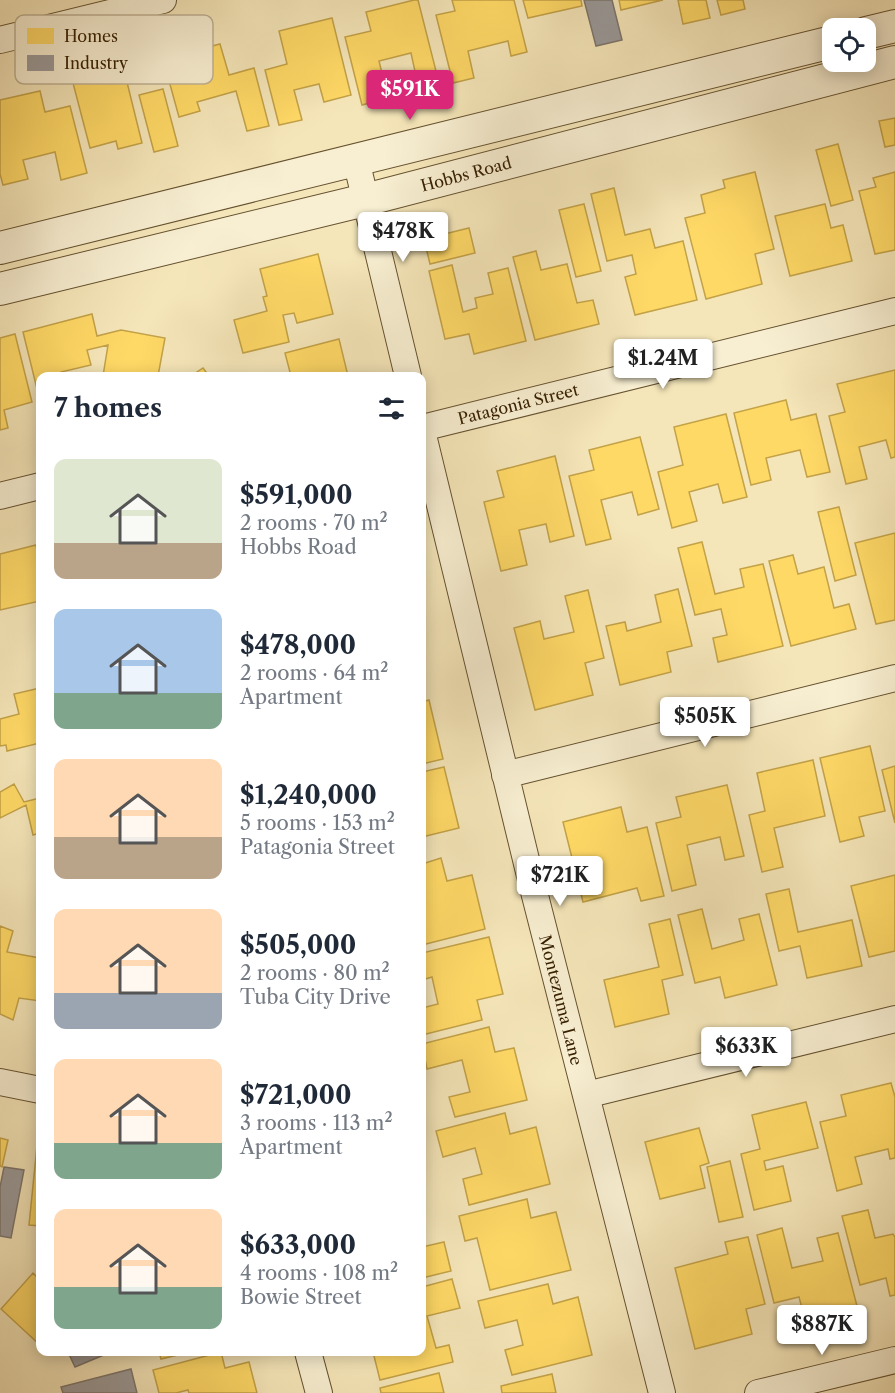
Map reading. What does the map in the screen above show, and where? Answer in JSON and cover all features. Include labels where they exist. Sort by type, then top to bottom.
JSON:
[{"type":"street","points":[[102,15],[163,0]]},
{"type":"street","points":[[876,31],[895,26]]},
{"type":"street","points":[[0,40],[15,36]]},
{"type":"street","points":[[0,249],[822,44]]},
{"type":"street","name":"Hobbs Road","points":[[0,289],[365,200],[895,62]]},
{"type":"street","points":[[356,160],[407,372]]},
{"type":"street","name":"Patagonia Street","points":[[426,428],[895,311]]},
{"type":"street","name":"Montezuma Lane","points":[[426,446],[505,775],[662,1393]]},
{"type":"street","points":[[0,496],[36,487]]},
{"type":"street","points":[[505,775],[895,678]]},
{"type":"street","points":[[586,1095],[895,1019]]},
{"type":"street","points":[[0,1082],[36,1089]]},
{"type":"street","points":[[309,1356],[319,1393]]},
{"type":"street","points":[[758,1393],[895,1360]]},
{"type":"building: Homes","points":[[418,0],[436,71],[416,76],[411,53],[379,61],[388,98],[362,105],[345,37],[371,31],[366,12]]},
{"type":"building: Homes","points":[[452,0],[514,0],[527,52],[511,56],[508,41],[468,51],[474,78],[453,83],[436,15],[455,11]]},
{"type":"building: Homes","points":[[523,0],[581,0],[582,6],[528,18]]},
{"type":"building: Homes","points":[[619,0],[663,0],[621,10]]},
{"type":"building: Homes","points":[[678,0],[706,0],[710,18],[683,24]]},
{"type":"building: Homes","points":[[717,0],[743,0],[745,9],[721,15]]},
{"type":"building: Homes","points":[[332,18],[351,95],[324,102],[319,84],[294,90],[302,120],[279,125],[265,70],[287,64],[279,31]]},
{"type":"building: Homes","points":[[220,44],[229,75],[254,68],[269,126],[247,131],[236,91],[197,102],[200,111],[179,117],[170,84],[213,84],[213,46]]},
{"type":"building: Homes","points":[[73,84],[127,84],[142,143],[118,149],[116,141],[90,148]]},
{"type":"building: Homes","points":[[163,89],[178,146],[154,152],[139,95]]},
{"type":"building: Homes","points":[[40,91],[45,112],[70,106],[87,173],[61,180],[55,152],[23,160],[28,179],[3,185],[0,174],[0,100]]},
{"type":"building: Homes","points":[[895,118],[895,145],[885,147],[879,121]]},
{"type":"building: Homes","points":[[838,144],[853,200],[831,206],[816,150]]},
{"type":"building: Homes","points":[[755,172],[774,249],[755,254],[762,284],[706,299],[685,218],[705,213],[701,195],[725,188],[723,180]]},
{"type":"building: Homes","points":[[895,172],[895,250],[875,254],[859,191],[876,187],[873,178]]},
{"type":"building: Homes","points":[[614,188],[625,235],[650,229],[655,248],[683,241],[697,300],[635,315],[625,277],[636,274],[632,255],[607,261],[591,194]]},
{"type":"building: Homes","points":[[584,204],[601,271],[576,277],[559,210]]},
{"type":"building: Homes","points":[[825,204],[831,228],[843,225],[852,261],[790,276],[775,216]]},
{"type":"building: Homes","points":[[469,228],[475,253],[430,264],[424,239]]},
{"type":"building: Homes","points":[[536,251],[541,270],[567,264],[577,303],[593,300],[599,324],[535,340],[513,257]]},
{"type":"building: Homes","points":[[318,254],[333,314],[297,323],[294,313],[283,315],[289,342],[243,353],[234,320],[267,311],[263,297],[267,296],[260,269]]},
{"type":"building: Homes","points":[[452,265],[463,312],[477,308],[475,298],[493,294],[488,273],[508,268],[526,341],[474,354],[469,334],[445,339],[429,271]]},
{"type":"building: Homes","points":[[92,314],[97,336],[121,330],[165,338],[159,372],[104,372],[108,345],[87,350],[91,365],[61,372],[36,372],[36,385],[23,332]]},
{"type":"building: Homes","points":[[15,334],[32,402],[4,410],[8,428],[0,430],[0,338]]},
{"type":"building: Homes","points":[[339,339],[347,372],[290,372],[285,353]]},
{"type":"building: Homes","points":[[895,370],[895,457],[891,458],[886,440],[859,447],[867,479],[846,484],[829,416],[845,412],[837,384]]},
{"type":"building: Homes","points":[[786,400],[791,420],[816,414],[830,472],[807,477],[800,450],[766,458],[771,480],[751,485],[734,413]]},
{"type":"building: Homes","points":[[726,414],[747,497],[723,503],[718,484],[689,492],[697,521],[672,528],[658,472],[683,465],[674,427]]},
{"type":"building: Homes","points":[[640,437],[659,509],[638,515],[632,492],[601,500],[611,539],[586,545],[569,476],[594,470],[589,450]]},
{"type":"building: Homes","points":[[555,456],[574,536],[550,542],[546,524],[519,530],[527,565],[501,571],[484,502],[504,497],[497,471]]},
{"type":"building: Homes","points":[[839,507],[856,575],[835,581],[818,512]]},
{"type":"building: Homes","points":[[895,533],[895,620],[876,624],[855,543]]},
{"type":"building: Homes","points":[[702,542],[715,594],[744,587],[740,569],[763,564],[783,646],[718,662],[713,638],[727,635],[721,609],[695,615],[678,548]]},
{"type":"building: Homes","points":[[36,545],[36,602],[0,610],[0,554]]},
{"type":"building: Homes","points":[[793,555],[798,574],[824,567],[834,608],[849,604],[856,629],[791,646],[769,561]]},
{"type":"building: Homes","points":[[678,589],[692,646],[667,652],[671,672],[620,685],[606,626],[625,622],[627,631],[661,622],[655,595]]},
{"type":"building: Homes","points":[[588,590],[604,658],[585,663],[593,695],[535,710],[514,628],[540,621],[544,639],[574,632],[565,596]]},
{"type":"building: Homes","points":[[36,689],[36,744],[7,751],[6,745],[0,746],[0,719],[19,714],[14,694]]},
{"type":"building: Homes","points":[[429,700],[443,759],[426,763],[426,701]]},
{"type":"building: Homes","points":[[870,746],[885,811],[859,817],[864,836],[840,842],[820,758]]},
{"type":"building: Homes","points":[[813,760],[825,816],[774,828],[783,867],[762,872],[749,815],[765,811],[757,773]]},
{"type":"building: Homes","points":[[895,766],[895,823],[882,770]]},
{"type":"building: Homes","points":[[444,767],[459,828],[426,836],[426,771]]},
{"type":"building: Homes","points":[[14,784],[24,802],[36,799],[36,834],[33,835],[26,805],[0,818],[0,792]]},
{"type":"building: Homes","points":[[727,785],[744,856],[725,860],[720,837],[687,845],[696,885],[672,891],[656,823],[681,817],[676,797]]},
{"type":"building: Homes","points":[[621,807],[627,832],[647,827],[664,896],[641,901],[637,888],[583,902],[563,822]]},
{"type":"building: Homes","points":[[441,858],[447,881],[472,875],[485,929],[426,944],[426,863]]},
{"type":"building: Homes","points":[[895,875],[895,951],[869,957],[851,886]]},
{"type":"building: Homes","points":[[789,889],[798,932],[852,920],[862,966],[807,978],[800,946],[779,951],[766,894]]},
{"type":"building: Homes","points":[[702,909],[712,949],[744,940],[739,919],[759,914],[777,985],[725,998],[720,977],[695,983],[678,915]]},
{"type":"building: Homes","points":[[670,919],[683,975],[662,980],[669,1014],[615,1027],[604,980],[659,967],[649,924]]},
{"type":"building: Homes","points":[[0,926],[13,931],[7,952],[36,957],[36,1000],[19,998],[13,1020],[0,1014]]},
{"type":"building: Homes","points":[[489,937],[503,994],[477,1000],[482,1020],[426,1034],[426,1007],[438,1004],[432,977],[426,979],[426,952]]},
{"type":"building: Homes","points":[[489,1027],[495,1052],[514,1048],[527,1100],[455,1117],[449,1097],[470,1092],[462,1060],[427,1069],[426,1043]]},
{"type":"building: Homes","points":[[891,1083],[895,1097],[895,1158],[890,1159],[888,1149],[855,1157],[862,1184],[837,1191],[820,1122],[846,1116],[841,1095]]},
{"type":"building: Homes","points":[[806,1102],[818,1148],[764,1161],[766,1170],[783,1166],[791,1201],[754,1210],[741,1154],[760,1149],[752,1115]]},
{"type":"building: Homes","points":[[505,1113],[510,1134],[536,1127],[550,1184],[469,1205],[463,1179],[482,1174],[475,1148],[443,1157],[436,1131]]},
{"type":"building: Homes","points":[[699,1128],[709,1163],[700,1166],[705,1188],[660,1199],[645,1142]]},
{"type":"building: Homes","points":[[0,1138],[8,1140],[2,1167],[0,1166]]},
{"type":"building: Homes","points":[[36,1156],[36,1226],[29,1225]]},
{"type":"building: Homes","points":[[730,1161],[743,1217],[719,1222],[707,1167]]},
{"type":"building: Homes","points":[[527,1199],[531,1218],[556,1212],[571,1270],[490,1290],[477,1238],[465,1241],[459,1216]]},
{"type":"building: Homes","points":[[868,1210],[875,1238],[893,1234],[895,1237],[895,1295],[890,1296],[886,1278],[860,1285],[842,1216]]},
{"type":"building: Homes","points":[[782,1228],[792,1268],[823,1261],[817,1238],[838,1233],[857,1306],[805,1319],[799,1297],[774,1303],[757,1235]]},
{"type":"building: Homes","points":[[748,1237],[765,1304],[746,1309],[752,1334],[695,1349],[675,1268],[728,1254],[725,1242]]},
{"type":"building: Homes","points":[[444,1242],[451,1271],[426,1277],[426,1246]]},
{"type":"building: Homes","points":[[33,1273],[36,1276],[36,1341],[1,1309]]},
{"type":"building: Homes","points":[[452,1279],[460,1308],[427,1316],[436,1348],[449,1345],[453,1362],[380,1380],[374,1356],[426,1356],[426,1286]]},
{"type":"building: Homes","points":[[548,1284],[553,1304],[578,1297],[592,1355],[512,1375],[505,1350],[523,1345],[517,1320],[485,1328],[478,1301]]},
{"type":"building: Homes","points":[[206,1356],[222,1356],[225,1368],[249,1362],[257,1393],[189,1393],[188,1390],[159,1393],[153,1370]]},
{"type":"building: Homes","points":[[439,1373],[444,1393],[381,1393],[380,1388]]},
{"type":"building: Homes","points":[[552,1374],[556,1393],[502,1393],[501,1386]]},
{"type":"building: Industry","points":[[584,0],[612,0],[622,40],[596,46]]},
{"type":"building: Industry","points":[[4,1167],[24,1170],[11,1238],[0,1236],[0,1187]]},
{"type":"building: Industry","points":[[70,1356],[101,1356],[75,1367]]},
{"type":"building: Industry","points":[[131,1369],[137,1393],[63,1393],[61,1387]]}]
